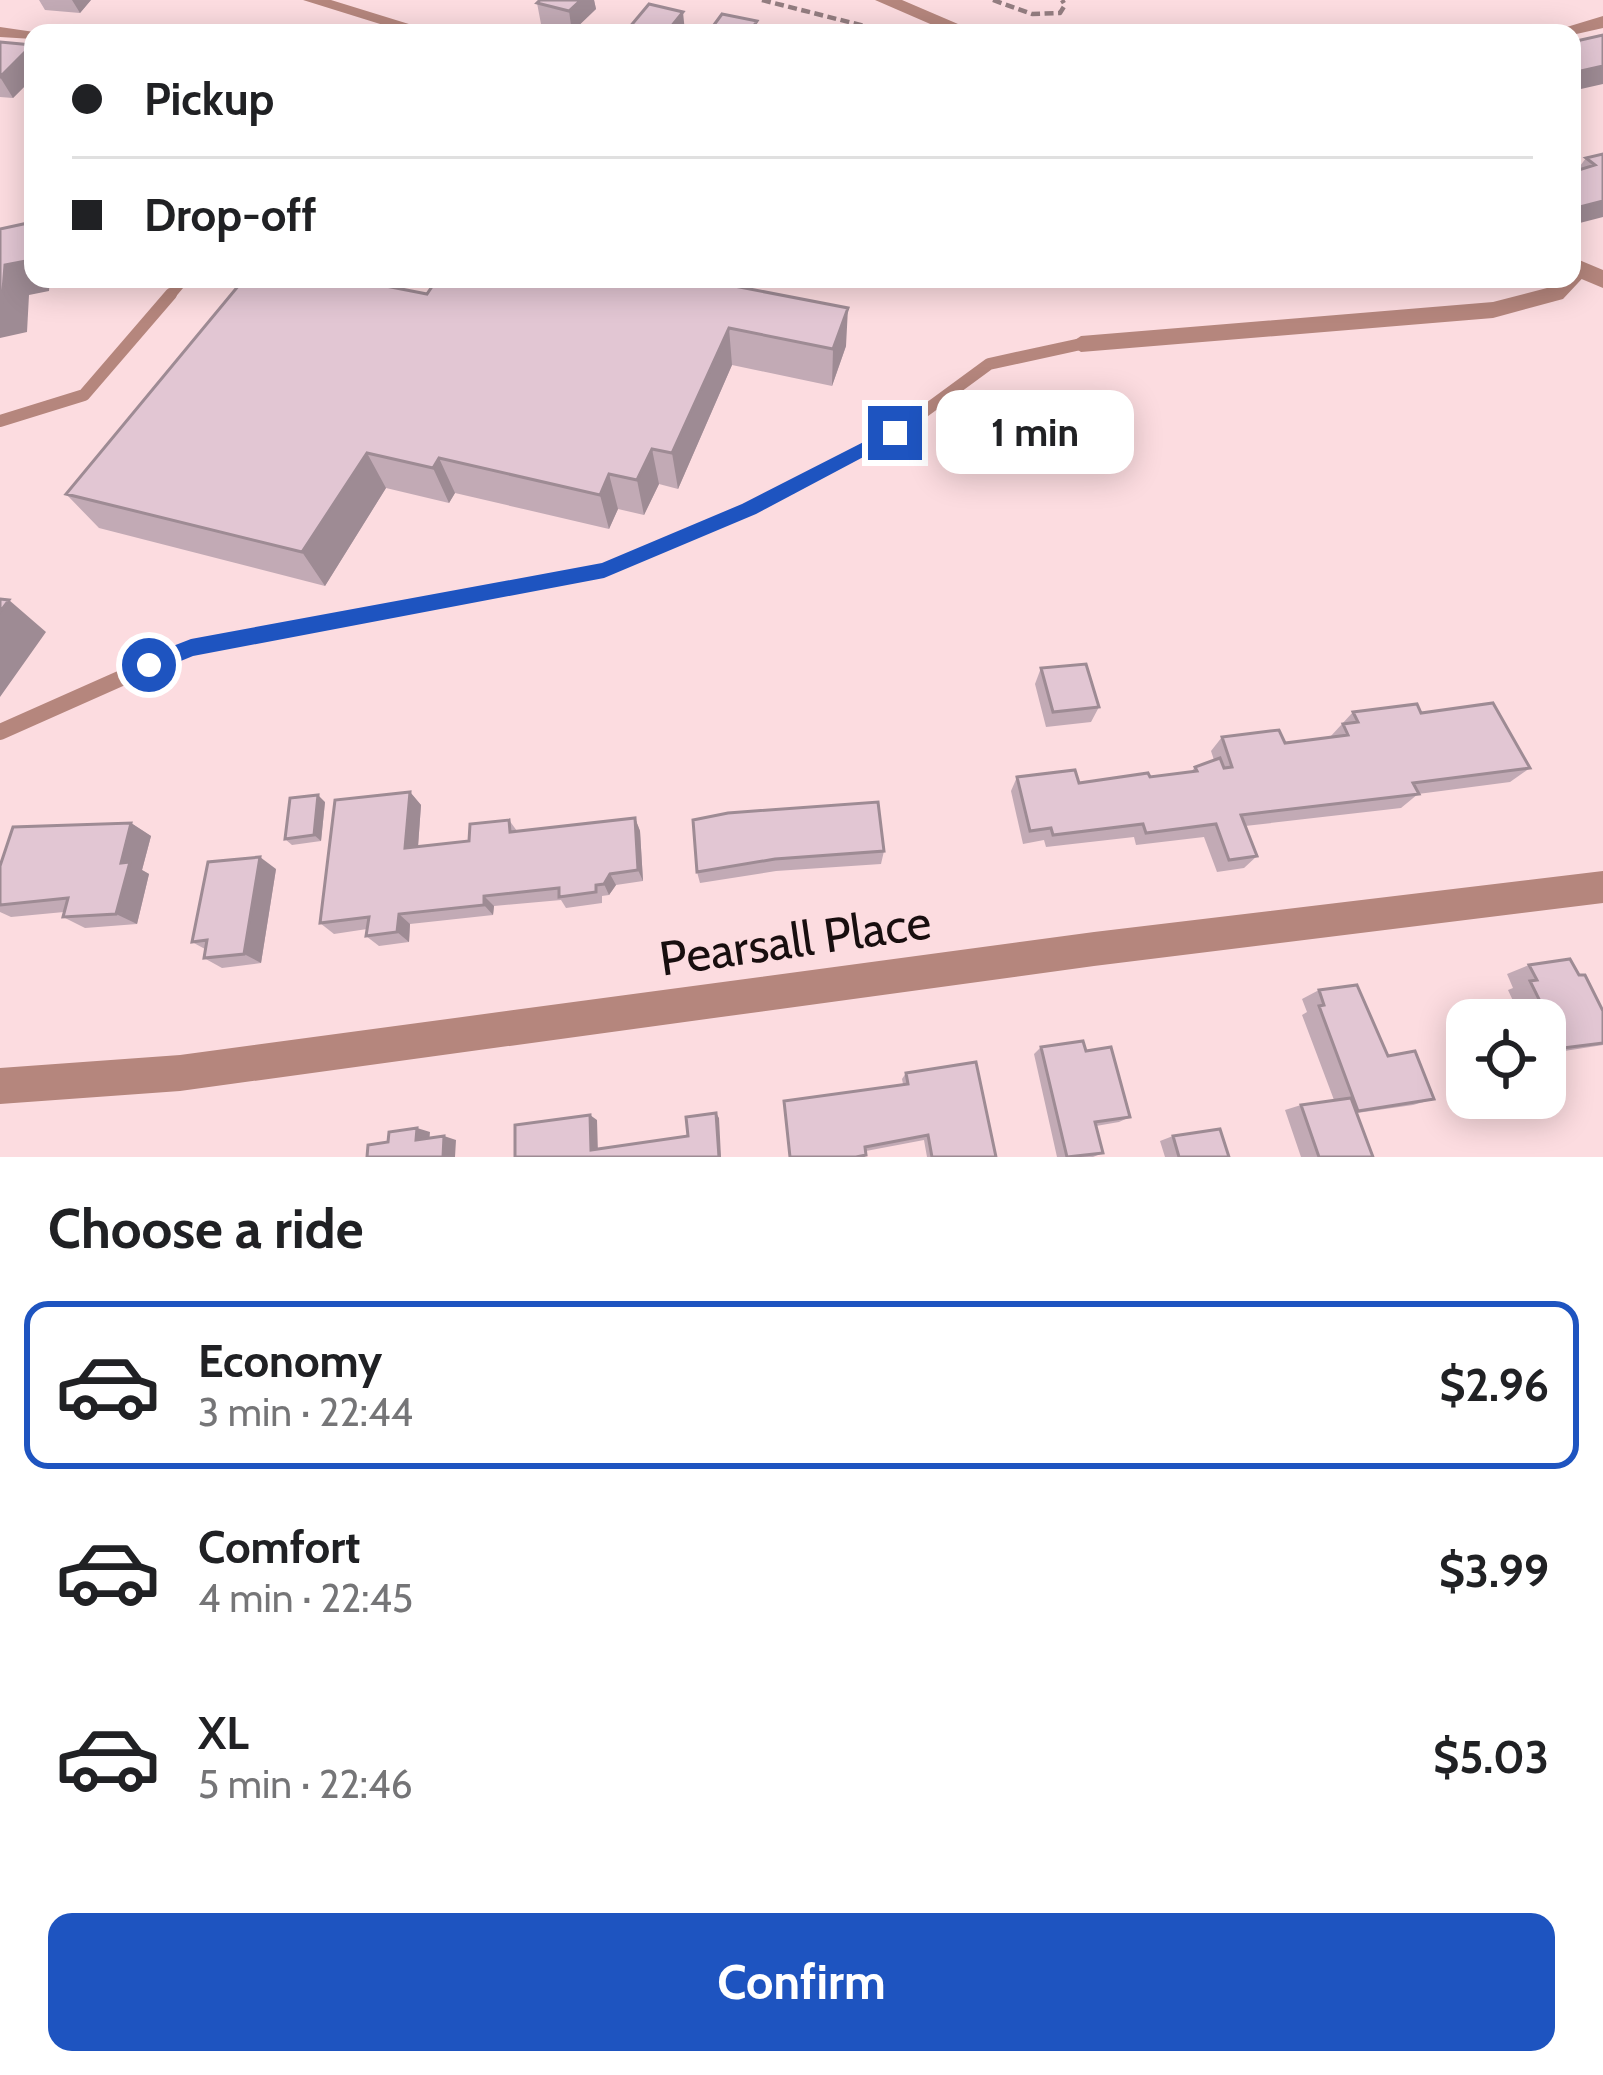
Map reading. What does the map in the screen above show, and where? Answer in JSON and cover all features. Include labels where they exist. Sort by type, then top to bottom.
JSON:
[{"type":"street","points":[[313,0],[397,24]]},
{"type":"street","points":[[885,0],[946,24]]},
{"type":"street","points":[[1081,344],[1493,310],[1556,295],[1564,288]]},
{"type":"street","name":"Pearsall Place","points":[[0,1086],[180,1073],[1047,955],[1603,886]]},
{"type":"lane","points":[[0,421],[84,395],[176,288]]},
{"type":"lane","points":[[0,732],[191,647],[604,570],[749,509],[895,433],[988,364],[1081,344]]},
{"type":"path","points":[[762,0],[857,24]]},
{"type":"path","points":[[994,0],[1044,16],[1060,13],[1065,5],[1062,0]]},
{"type":"building","points":[[581,0],[569,11],[537,3]]},
{"type":"building","points":[[649,4],[683,12],[673,24],[632,24]]},
{"type":"building","points":[[722,14],[757,21],[755,24],[715,24]]},
{"type":"building","points":[[1603,35],[1603,66],[1581,71],[1581,40]]},
{"type":"building","points":[[0,42],[24,44],[24,53],[0,77]]},
{"type":"building","points":[[1603,154],[1603,201],[1581,207],[1581,169],[1595,165],[1586,158]]},
{"type":"building","points":[[24,224],[24,261],[5,265],[2,303],[0,303],[0,229]]},
{"type":"building","points":[[237,288],[396,288],[427,294],[431,288],[745,288],[848,308],[833,349],[729,328],[672,453],[652,449],[637,480],[609,474],[600,495],[439,458],[433,468],[367,453],[302,552],[66,494]]},
{"type":"building","points":[[1086,664],[1099,707],[1053,712],[1041,668]]},
{"type":"building","points":[[1493,703],[1530,768],[1413,783],[1419,794],[1241,815],[1257,856],[1229,860],[1216,824],[1146,833],[1143,824],[1053,835],[1051,828],[1030,831],[1017,777],[1075,770],[1079,783],[1148,773],[1150,777],[1197,771],[1195,767],[1220,758],[1224,768],[1232,767],[1222,737],[1279,730],[1285,743],[1348,735],[1343,724],[1358,722],[1353,712],[1417,704],[1421,713]]},
{"type":"building","points":[[410,792],[405,848],[469,841],[470,824],[509,820],[510,832],[635,818],[638,870],[610,874],[604,884],[596,885],[596,892],[559,897],[559,888],[484,896],[484,905],[399,914],[397,932],[366,936],[369,917],[320,923],[335,800]]},
{"type":"building","points":[[318,795],[314,835],[285,839],[290,798]]},
{"type":"building","points":[[878,802],[884,851],[775,859],[697,872],[693,820]]},
{"type":"building","points":[[131,823],[121,863],[130,862],[116,914],[63,917],[68,898],[0,905],[0,866],[13,827]]},
{"type":"building","points":[[260,857],[244,954],[204,958],[207,940],[192,942],[208,862]]},
{"type":"building","points":[[1570,959],[1579,975],[1585,975],[1603,1011],[1603,1043],[1566,1048],[1566,999],[1539,999],[1529,965]]},
{"type":"building","points":[[1357,985],[1388,1056],[1415,1051],[1434,1099],[1358,1111],[1319,1006],[1324,1005],[1319,990]]},
{"type":"building","points":[[1083,1041],[1086,1051],[1111,1047],[1130,1117],[1095,1122],[1103,1153],[1067,1157],[1041,1047]]},
{"type":"building","points":[[976,1062],[996,1157],[932,1157],[928,1135],[865,1147],[866,1155],[856,1157],[790,1157],[784,1101],[908,1084],[906,1073]]},
{"type":"building","points":[[1351,1098],[1373,1157],[1319,1157],[1301,1105]]},
{"type":"building","points":[[716,1113],[719,1157],[515,1157],[515,1125],[590,1115],[591,1150],[688,1136],[686,1117]]},
{"type":"building","points":[[417,1128],[416,1140],[444,1136],[443,1157],[367,1157],[368,1145],[388,1142],[389,1132]]},
{"type":"building","points":[[1220,1129],[1229,1157],[1179,1157],[1173,1136]]},
{"type":"route","points":[[149,665],[191,647],[604,570],[749,509],[895,433]]}]
